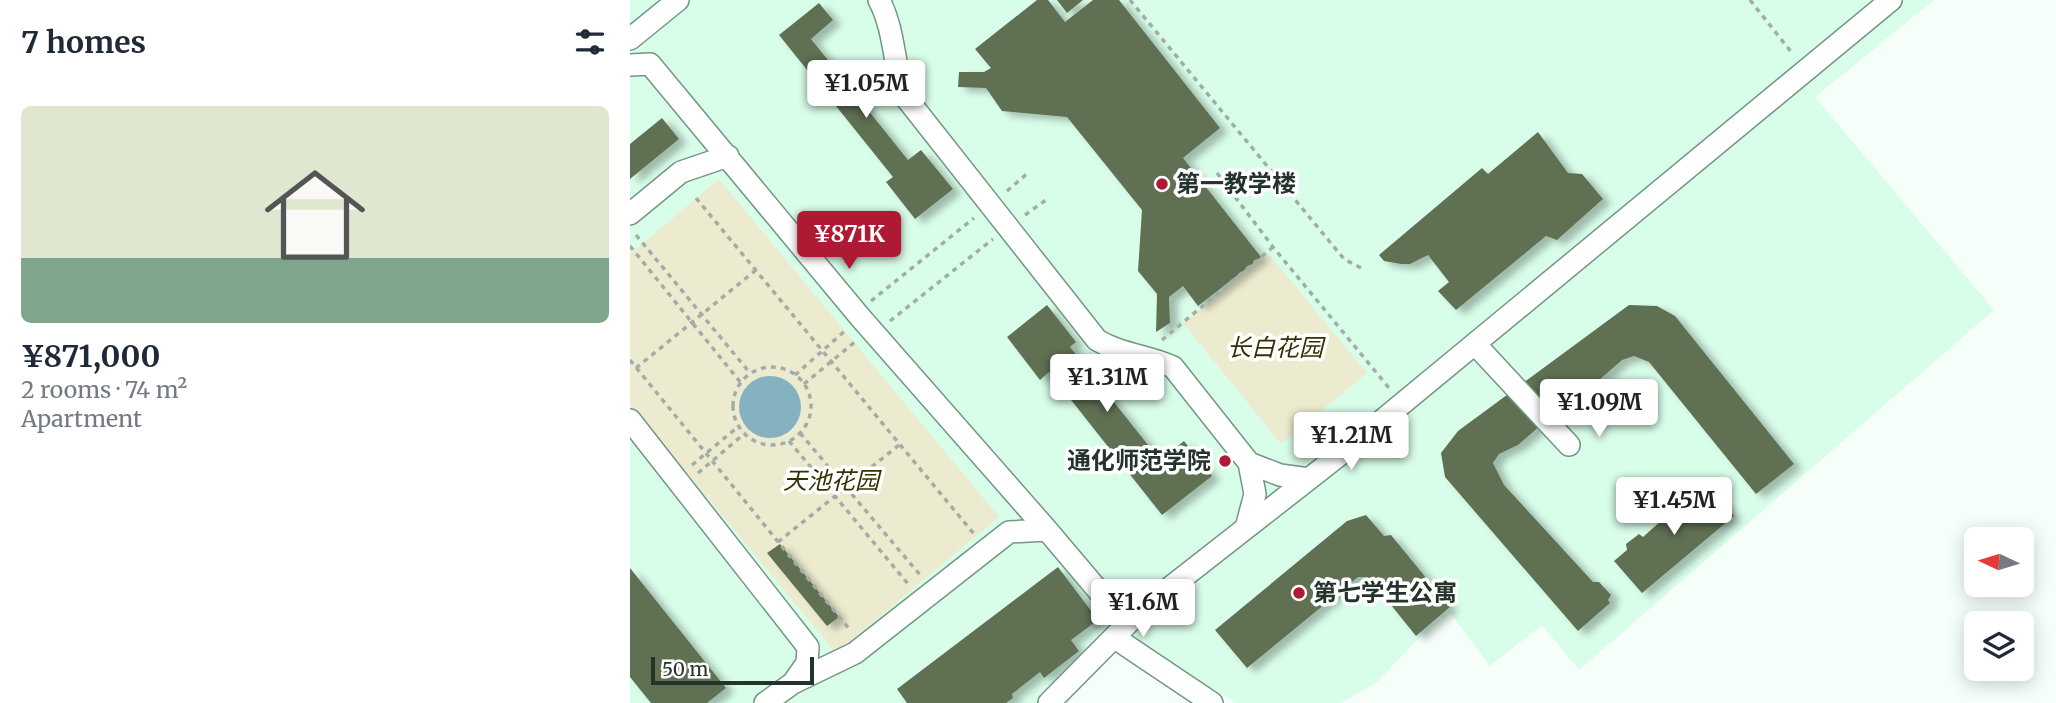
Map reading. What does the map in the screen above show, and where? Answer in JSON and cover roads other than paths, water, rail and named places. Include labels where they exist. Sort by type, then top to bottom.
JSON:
[{"type":"street","points":[[630,39],[678,0]]},
{"type":"street","points":[[879,0],[886,13],[904,94],[1097,340],[1113,349],[1155,359],[1173,367],[1250,463],[1280,475],[1309,479]]},
{"type":"street","points":[[1049,703],[1140,611],[1402,404],[1891,0]]},
{"type":"street","points":[[651,22],[642,47],[640,64],[727,156],[860,317],[1113,608],[1140,611]]},
{"type":"street","points":[[630,214],[681,172],[727,156]]},
{"type":"street","points":[[1475,344],[1569,445]]},
{"type":"street","points":[[630,420],[808,647],[823,657],[840,660]]},
{"type":"street","points":[[1246,528],[1255,494],[1250,463]]},
{"type":"street","points":[[1009,532],[1017,496]]},
{"type":"street","points":[[765,703],[793,683],[855,653],[1009,532],[1047,530]]},
{"type":"street","points":[[1115,638],[1212,703]]},
{"type":"street","points":[[793,683],[807,663],[808,647]]},
{"type":"water","points":[[770,376],[782,378],[792,385],[799,395],[799,419],[792,429],[782,436],[770,438],[758,436],[748,429],[741,419],[739,407],[741,395],[748,385],[758,378]]},
{"type":"place","name":"第一教学楼","points":[[1162,184]]},
{"type":"place","name":"通化师范学院","points":[[1225,461]]},
{"type":"place","name":"第七学生公寓","points":[[1299,593]]},
{"type":"park label","name":"长白花园","points":[[1275,348]]},
{"type":"park label","name":"天池花园","points":[[831,481]]}]
